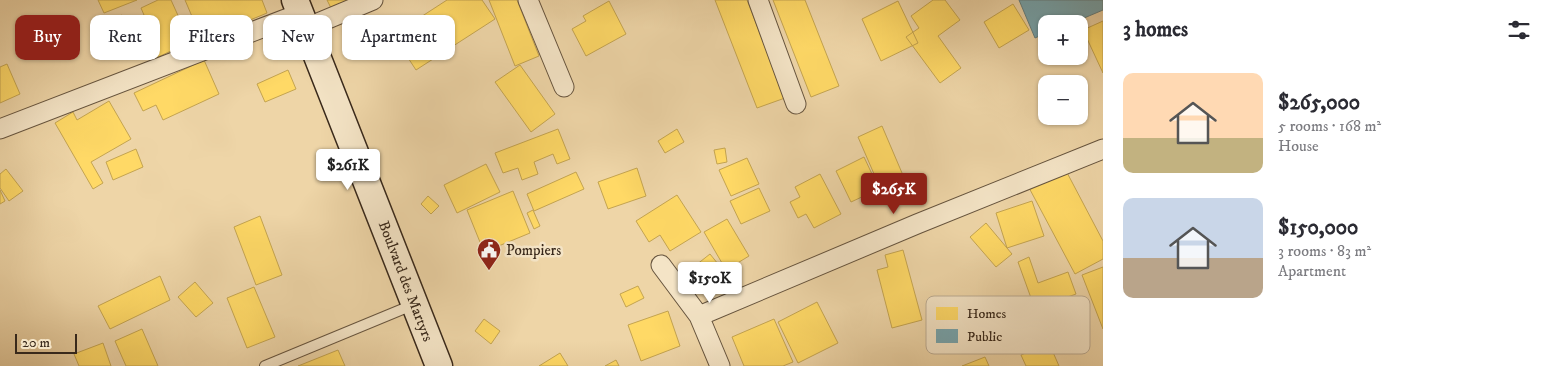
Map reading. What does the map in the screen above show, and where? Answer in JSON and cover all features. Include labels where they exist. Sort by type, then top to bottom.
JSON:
[{"type":"street","points":[[0,129],[301,14],[373,0]]},
{"type":"street","points":[[528,0],[564,88]]},
{"type":"street","points":[[758,0],[796,104]]},
{"type":"street","name":"Boulvard des Martyrs","points":[[301,14],[439,366]]},
{"type":"street","points":[[698,316],[917,224],[1103,149]]},
{"type":"street","points":[[661,265],[698,316],[720,366]]},
{"type":"lane","points":[[265,366],[415,304]]},
{"type":"building: Homes","points":[[98,0],[137,0],[104,13]]},
{"type":"building: Homes","points":[[158,0],[171,0],[178,15],[170,15],[170,51],[160,56],[160,15],[144,15],[141,8]]},
{"type":"building: Homes","points":[[185,0],[262,0],[267,13],[253,19],[253,15],[191,15]]},
{"type":"building: Homes","points":[[327,0],[350,0],[331,8]]},
{"type":"building: Homes","points":[[447,0],[482,0],[495,19],[455,45],[455,15],[424,15]]},
{"type":"building: Homes","points":[[489,0],[517,0],[539,56],[515,66]]},
{"type":"building: Homes","points":[[715,0],[747,0],[785,98],[757,108]]},
{"type":"building: Homes","points":[[773,0],[805,0],[839,86],[811,97]]},
{"type":"building: Homes","points":[[933,0],[945,0],[960,20],[938,36],[961,68],[940,83],[906,37],[919,28],[911,16]]},
{"type":"building: Homes","points":[[609,1],[626,34],[586,56],[572,29],[586,21],[583,16]]},
{"type":"building: Homes","points":[[898,1],[918,43],[881,61],[862,19]]},
{"type":"building: Homes","points":[[1013,4],[1029,30],[999,48],[984,22]]},
{"type":"building: Homes","points":[[1103,21],[1103,73],[1088,41],[1088,28]]},
{"type":"building: Homes","points":[[204,60],[219,94],[163,120],[156,105],[143,111],[134,93]]},
{"type":"building: Homes","points":[[409,60],[431,60],[416,70]]},
{"type":"building: Homes","points":[[7,64],[20,94],[0,103],[0,67]]},
{"type":"building: Homes","points":[[520,65],[555,114],[531,132],[495,82]]},
{"type":"building: Homes","points":[[288,70],[296,89],[265,102],[257,84]]},
{"type":"building: Homes","points":[[109,101],[131,139],[91,162],[103,183],[93,189],[55,123],[73,112],[77,120]]},
{"type":"building: Homes","points":[[882,126],[905,180],[881,190],[858,137]]},
{"type":"building: Homes","points":[[558,129],[570,159],[557,164],[553,154],[534,162],[538,174],[522,180],[518,168],[503,173],[495,153]]},
{"type":"building: Homes","points":[[677,129],[684,142],[665,153],[658,141]]},
{"type":"building: Homes","points":[[725,148],[727,162],[717,164],[714,150]]},
{"type":"building: Homes","points":[[136,149],[143,167],[113,180],[106,162]]},
{"type":"building: Homes","points":[[864,157],[879,189],[851,202],[836,171]]},
{"type":"building: Homes","points":[[747,158],[759,184],[731,196],[719,170]]},
{"type":"building: Homes","points":[[486,164],[500,192],[457,213],[444,185]]},
{"type":"building: Homes","points":[[1063,165],[1103,241],[1103,259],[1075,274],[1027,184]]},
{"type":"building: Homes","points":[[637,168],[646,196],[608,209],[598,182]]},
{"type":"building: Homes","points":[[6,169],[23,191],[9,201],[0,188],[0,174]]},
{"type":"building: Homes","points":[[576,172],[584,189],[534,211],[527,194]]},
{"type":"building: Homes","points":[[820,174],[841,214],[814,228],[806,214],[798,218],[790,202],[800,197],[795,187]]},
{"type":"building: Homes","points":[[759,188],[770,211],[741,224],[730,201]]},
{"type":"building: Homes","points":[[0,190],[5,201],[0,204]]},
{"type":"building: Homes","points":[[513,191],[530,233],[484,252],[467,210]]},
{"type":"building: Homes","points":[[677,195],[701,232],[670,251],[660,235],[649,242],[636,221]]},
{"type":"building: Homes","points":[[428,196],[439,206],[431,214],[421,204]]},
{"type":"building: Homes","points":[[1032,201],[1044,236],[1007,248],[996,213]]},
{"type":"building: Homes","points":[[533,210],[540,226],[534,229],[527,213]]},
{"type":"building: Homes","points":[[260,216],[282,275],[256,285],[234,227]]},
{"type":"building: Homes","points":[[727,219],[749,256],[726,270],[704,232]]},
{"type":"building: Homes","points":[[986,223],[1012,254],[996,267],[970,237]]},
{"type":"building: Homes","points":[[903,250],[922,320],[892,328],[877,270],[888,267],[885,255]]},
{"type":"building: Homes","points":[[710,254],[722,269],[702,284],[691,269]]},
{"type":"building: Homes","points":[[1029,257],[1038,283],[1068,272],[1076,294],[1071,296],[1030,296],[1018,262]]},
{"type":"building: Homes","points":[[1103,267],[1103,329],[1082,275]]},
{"type":"building: Homes","points":[[160,276],[170,300],[110,329],[98,306]]},
{"type":"building: Homes","points":[[195,282],[213,303],[196,317],[178,297]]},
{"type":"building: Homes","points":[[638,286],[644,298],[626,307],[620,294]]},
{"type":"building: Homes","points":[[254,287],[275,337],[247,348],[227,298]]},
{"type":"building: Homes","points":[[817,302],[838,343],[798,363],[778,322]]},
{"type":"building: Homes","points":[[668,311],[680,346],[641,361],[628,325]]},
{"type":"building: Homes","points":[[484,319],[500,331],[491,344],[475,331]]},
{"type":"building: Homes","points":[[774,319],[793,362],[783,366],[744,366],[732,337]]},
{"type":"building: Homes","points":[[142,329],[158,366],[126,366],[115,341]]},
{"type":"building: Homes","points":[[103,343],[111,366],[79,366],[74,354]]},
{"type":"building: Homes","points":[[338,350],[345,366],[298,366]]},
{"type":"building: Homes","points":[[560,353],[568,366],[539,366]]},
{"type":"building: Homes","points":[[1054,354],[1059,366],[1026,366],[1021,355]]},
{"type":"building: Homes","points":[[985,357],[989,366],[962,366]]},
{"type":"building: Homes","points":[[616,360],[619,366],[605,366]]},
{"type":"building: Public","points":[[1019,0],[1103,0],[1103,10],[1088,16],[1038,15],[1038,37],[1035,38]]},
{"type":"place","name":"Pompiers","points":[[489,271]]}]
